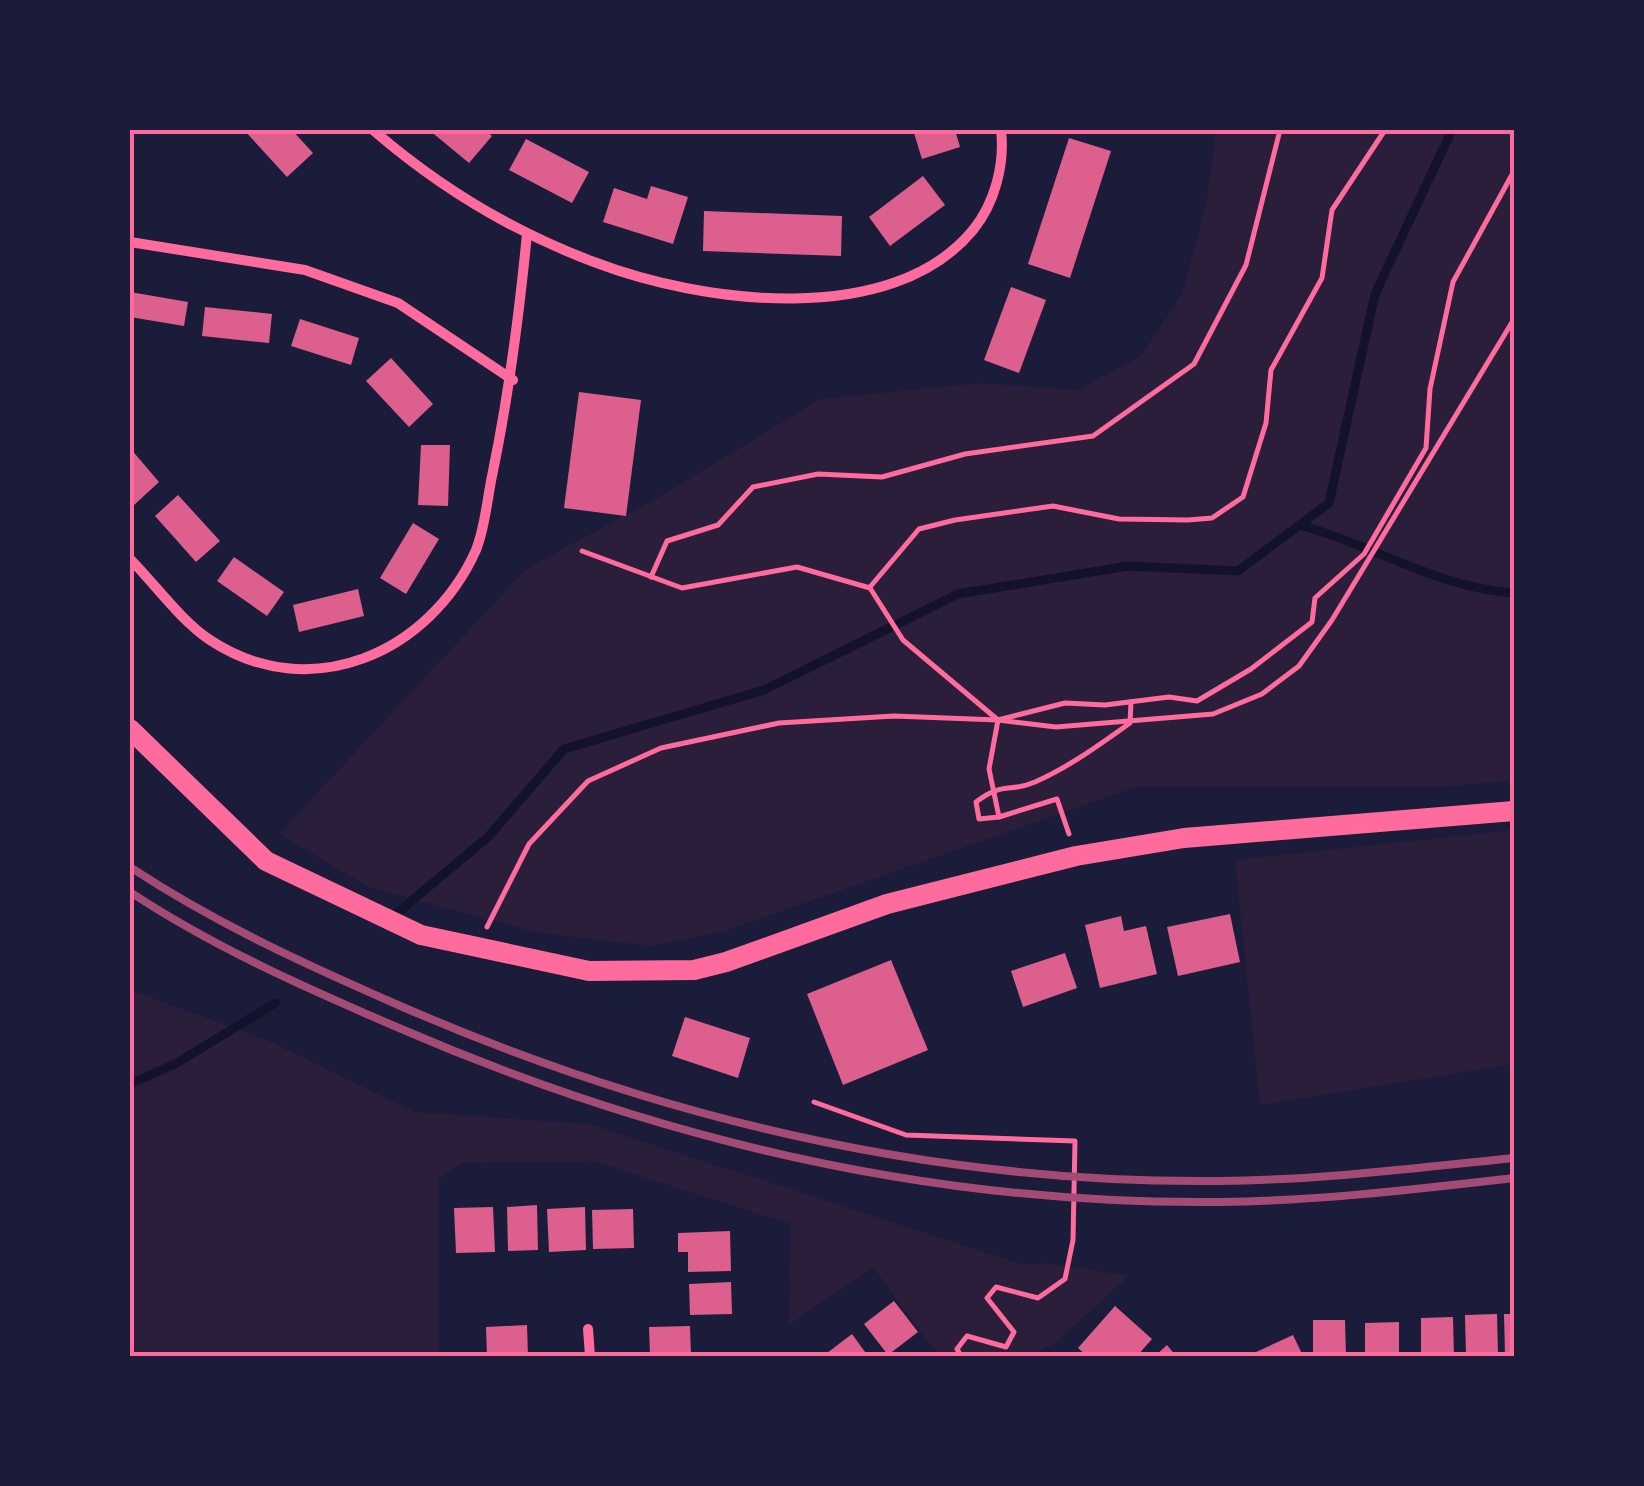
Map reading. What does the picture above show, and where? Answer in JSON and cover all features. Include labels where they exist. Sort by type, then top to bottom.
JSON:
[{"type":"main road","points":[[130,730],[266,860],[421,936],[589,971],[694,970],[886,904],[1076,856],[1184,838],[1514,811]]},
{"type":"street","points":[[373,130],[466,203],[596,264],[714,291],[769,298],[880,289],[920,275],[959,247],[984,216],[998,180],[1002,130]]},
{"type":"street","points":[[130,559],[208,639],[243,657],[316,668],[359,662],[405,640],[436,613],[478,547],[513,380],[527,234]]},
{"type":"street","points":[[130,242],[305,270],[398,303],[513,380]]},
{"type":"street","points":[[588,1328],[590,1356]]},
{"type":"path","points":[[650,577],[667,541],[718,525],[754,487],[818,474],[882,477],[966,454],[1093,436],[1108,426],[1194,364],[1246,265],[1280,130]]},
{"type":"path","points":[[870,588],[920,529],[954,520],[1053,506],[1120,519],[1188,520],[1212,518],[1244,498],[1266,423],[1271,370],[1322,278],[1332,210],[1386,130]]},
{"type":"path","points":[[998,720],[1066,702],[1131,702],[1169,697],[1197,701],[1251,669],[1312,622],[1315,598],[1364,554],[1426,448],[1430,388],[1454,282],[1514,171]]},
{"type":"path","points":[[477,948],[528,844],[588,781],[661,748],[778,723],[894,716],[998,720],[1056,727],[1130,724],[1214,714],[1262,694],[1299,666],[1354,584],[1514,319]]},
{"type":"path","points":[[582,551],[682,588],[797,567],[870,588],[904,640],[998,720]]},
{"type":"path","points":[[1130,724],[1131,702]]},
{"type":"path","points":[[998,720],[989,769],[999,817]]},
{"type":"path","points":[[1076,856],[1057,800],[978,819],[976,802],[995,787],[1030,784],[1086,755],[1130,724]]},
{"type":"path","points":[[814,1102],[906,1135],[1075,1141],[1073,1240],[1065,1279],[1038,1298],[996,1288],[987,1298],[1014,1332],[1006,1347],[967,1336],[958,1348],[961,1356]]},
{"type":"shaded area","points":[[1216,130],[1514,130],[1514,780],[1444,787],[1136,787],[725,931],[651,946],[535,932],[369,887],[279,834],[526,569],[668,492],[820,399],[981,383],[1078,390],[1141,356],[1182,294],[1206,206]]},
{"type":"shaded area","points":[[1514,830],[1514,1064],[1260,1105],[1235,860]]},
{"type":"shaded area","points":[[130,990],[267,1040],[415,1112],[589,1124],[1021,1264],[1047,1263],[1129,1276],[1054,1344],[1028,1356],[939,1356],[873,1267],[789,1325],[790,1224],[594,1161],[463,1163],[438,1179],[438,1356],[130,1356]]},
{"type":"building","points":[[244,130],[292,130],[313,153],[287,177]]},
{"type":"building","points":[[429,130],[485,130],[492,136],[469,163]]},
{"type":"building","points":[[913,130],[955,130],[960,147],[922,159]]},
{"type":"building","points":[[1069,138],[1111,151],[1070,278],[1028,264]]},
{"type":"building","points":[[526,139],[589,172],[572,203],[509,170]]},
{"type":"building","points":[[923,176],[945,205],[890,246],[869,217]]},
{"type":"building","points":[[651,186],[688,197],[673,244],[603,222],[614,188],[647,199]]},
{"type":"building","points":[[704,211],[842,216],[841,256],[703,251]]},
{"type":"building","points":[[1011,287],[1046,300],[1019,373],[984,360]]},
{"type":"building","points":[[130,292],[188,302],[184,326],[130,317]]},
{"type":"building","points":[[205,307],[272,314],[269,343],[202,336]]},
{"type":"building","points":[[300,319],[359,338],[351,365],[291,346]]},
{"type":"building","points":[[391,358],[433,404],[409,427],[366,381]]},
{"type":"building","points":[[579,392],[641,400],[626,516],[564,508]]},
{"type":"building","points":[[421,445],[450,445],[448,506],[418,505]]},
{"type":"building","points":[[130,448],[159,482],[133,506],[130,503]]},
{"type":"building","points":[[178,495],[220,541],[196,562],[155,516]]},
{"type":"building","points":[[413,523],[439,539],[406,594],[380,578]]},
{"type":"building","points":[[234,557],[284,592],[267,616],[217,581]]},
{"type":"building","points":[[358,589],[364,616],[299,632],[293,605]]},
{"type":"building","points":[[1230,914],[1240,962],[1178,976],[1167,927]]},
{"type":"building","points":[[1121,916],[1124,931],[1146,926],[1157,974],[1100,988],[1085,925]]},
{"type":"building","points":[[1065,953],[1077,988],[1023,1007],[1011,971]]},
{"type":"building","points":[[891,960],[928,1050],[843,1085],[807,994]]},
{"type":"building","points":[[685,1017],[750,1038],[738,1078],[672,1056]]},
{"type":"building","points":[[537,1205],[538,1250],[508,1251],[507,1207]]},
{"type":"building","points":[[493,1207],[495,1252],[456,1253],[454,1208]]},
{"type":"building","points":[[585,1207],[586,1250],[549,1252],[547,1209]]},
{"type":"building","points":[[633,1209],[634,1248],[593,1249],[592,1210]]},
{"type":"building","points":[[730,1231],[731,1271],[688,1272],[688,1252],[678,1252],[678,1233]]},
{"type":"building","points":[[731,1282],[732,1314],[690,1315],[689,1284]]},
{"type":"building","points":[[894,1301],[918,1332],[888,1355],[864,1324]]},
{"type":"building","points":[[1115,1306],[1152,1339],[1137,1356],[1087,1356],[1078,1348]]},
{"type":"building","points":[[1497,1314],[1498,1355],[1466,1356],[1465,1315]]},
{"type":"building","points":[[1504,1314],[1514,1314],[1514,1356],[1505,1356]]},
{"type":"building","points":[[1453,1317],[1454,1356],[1421,1356],[1421,1318]]},
{"type":"building","points":[[1313,1320],[1345,1320],[1346,1356],[1313,1356]]},
{"type":"building","points":[[1399,1322],[1399,1356],[1365,1356],[1365,1323]]},
{"type":"building","points":[[527,1325],[528,1356],[487,1356],[486,1327]]},
{"type":"building","points":[[690,1326],[691,1356],[650,1356],[649,1327]]},
{"type":"building","points":[[852,1334],[868,1356],[823,1356]]},
{"type":"building","points":[[1293,1335],[1303,1356],[1257,1356],[1256,1352]]},
{"type":"building","points":[[1167,1345],[1176,1356],[1155,1356]]},
{"type":"waterway","points":[[397,913],[488,837],[564,749],[764,690],[958,594],[1128,566],[1238,571],[1329,503],[1375,294],[1452,130]]},
{"type":"waterway","points":[[1300,525],[1432,575],[1514,593]]},
{"type":"waterway","points":[[130,1084],[177,1063],[275,1003]]},
{"type":"railway","points":[[130,867],[264,944],[503,1048],[702,1113],[804,1138],[1010,1171],[1114,1179],[1294,1178],[1514,1158]]},
{"type":"railway","points":[[130,892],[262,966],[498,1068],[698,1134],[800,1158],[1008,1192],[1114,1200],[1294,1199],[1514,1178]]}]
